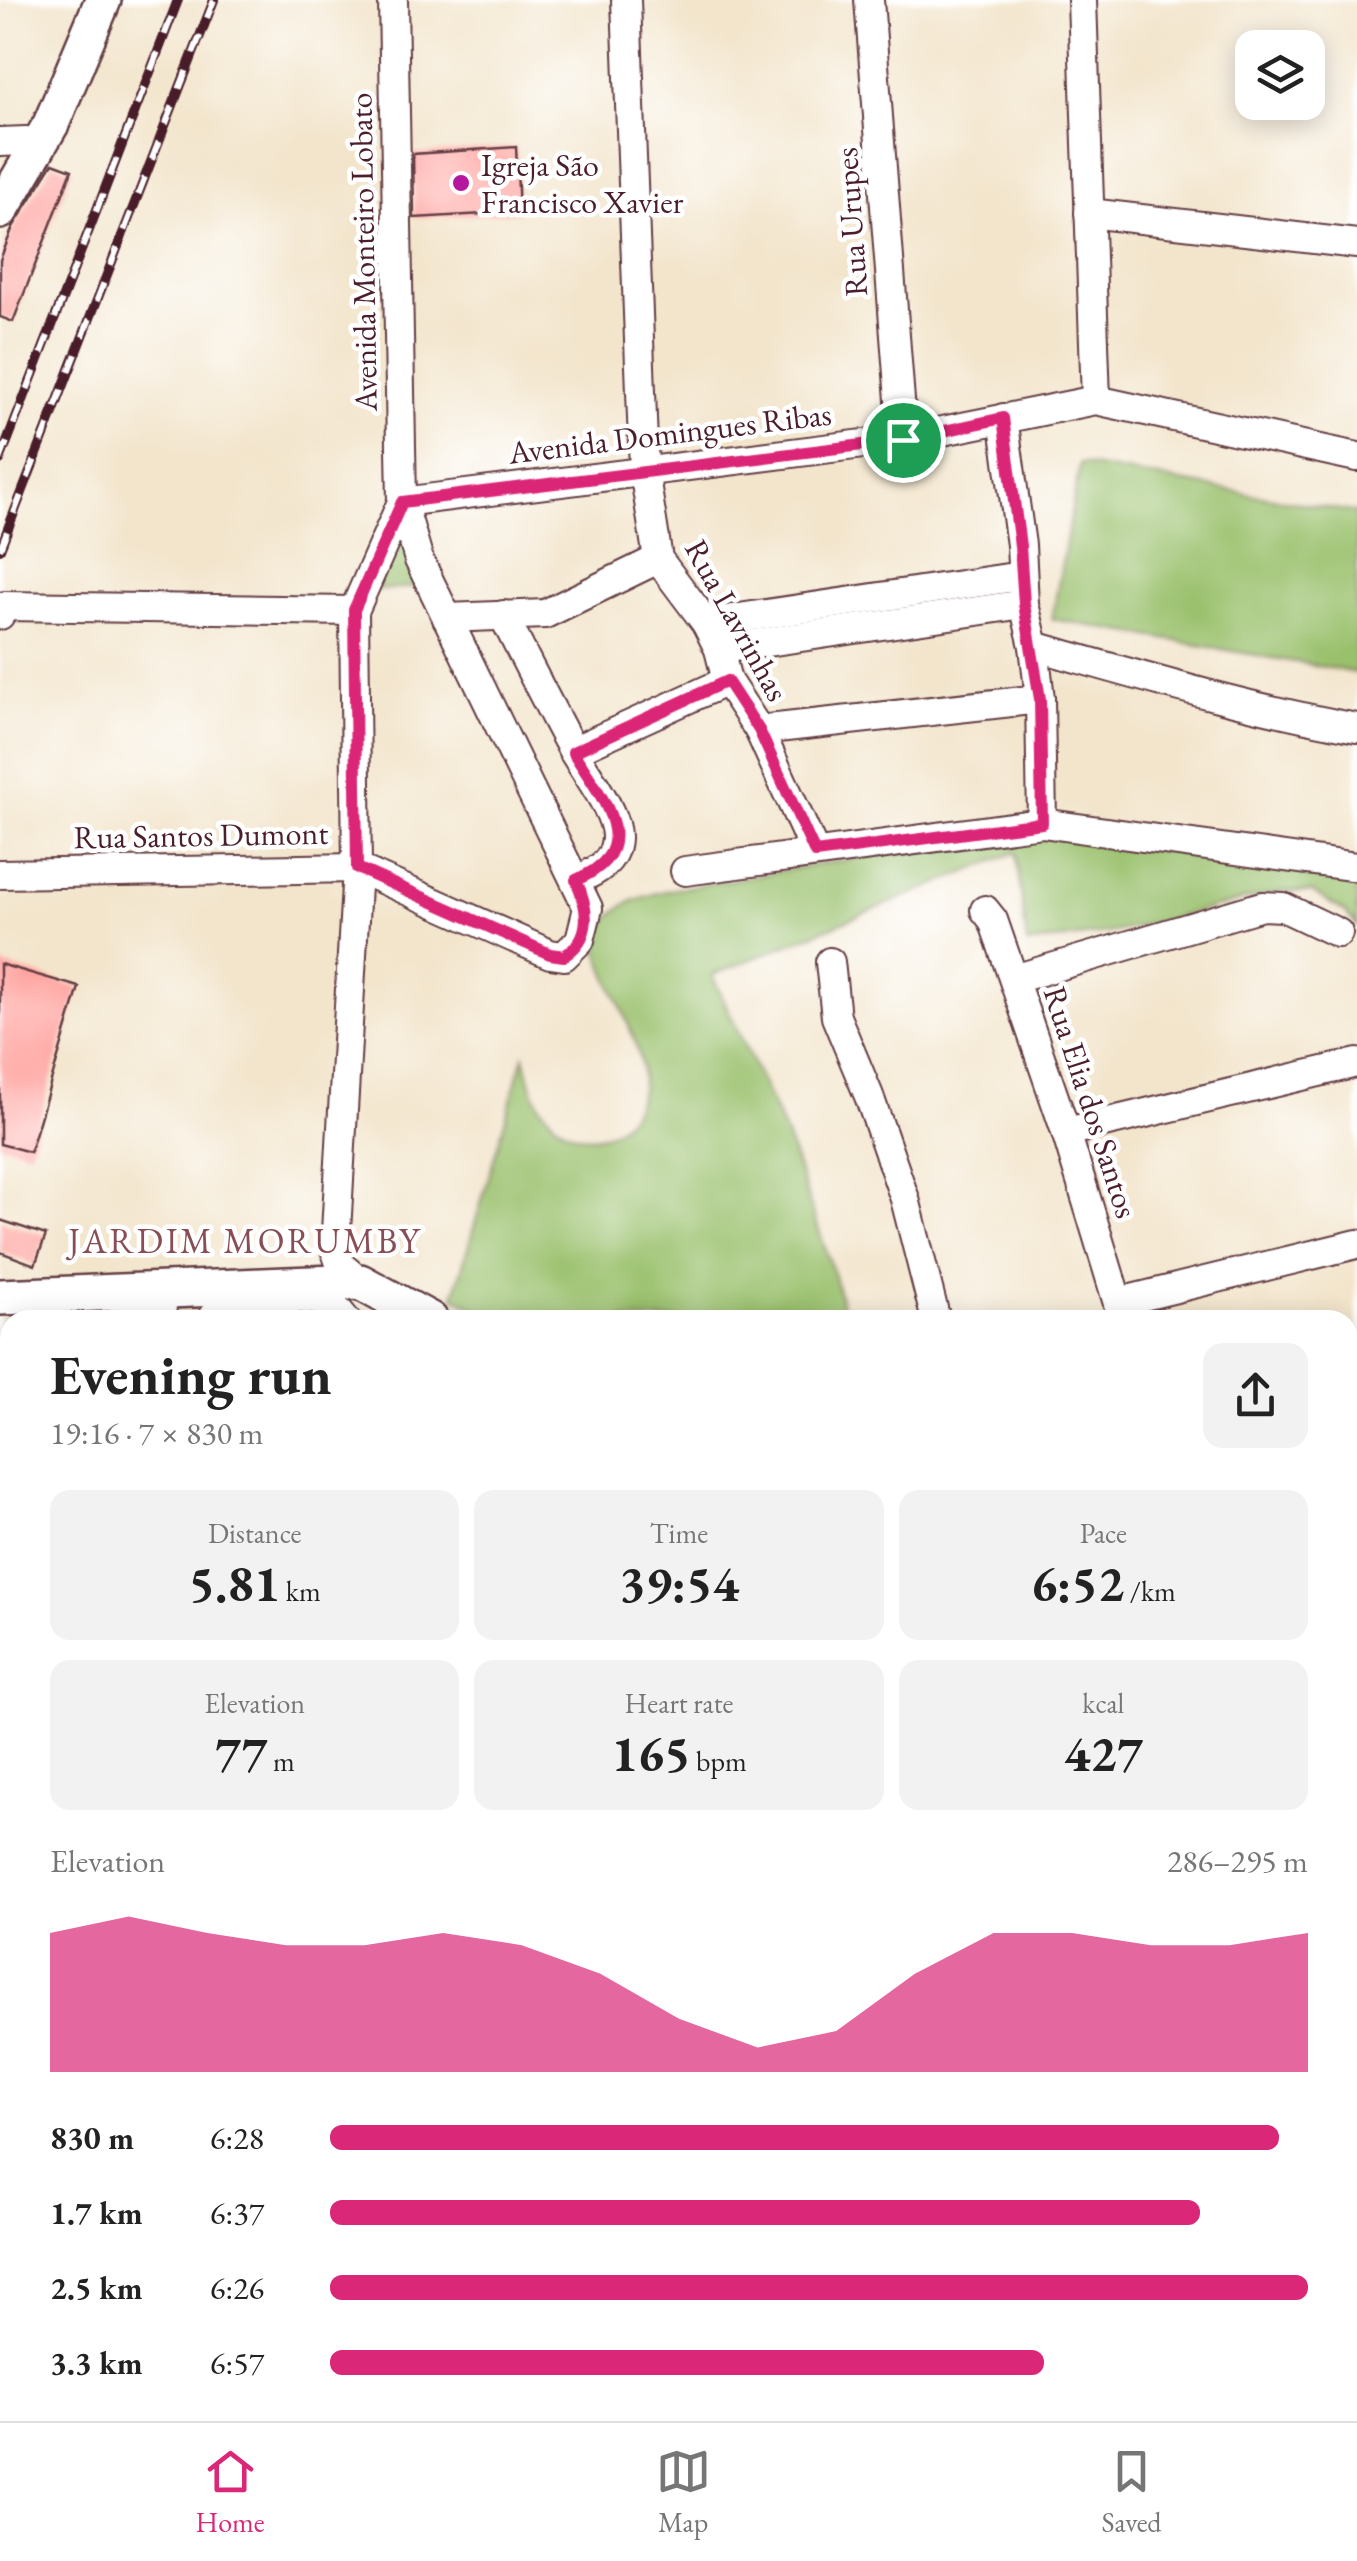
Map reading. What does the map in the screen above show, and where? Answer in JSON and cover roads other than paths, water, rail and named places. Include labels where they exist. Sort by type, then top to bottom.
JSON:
[{"type":"main road","points":[[0,211],[22,142],[51,124],[104,0]]},
{"type":"main road","points":[[0,1297],[162,1305],[360,1282],[411,1310]]},
{"type":"street","name":"Avenida Monteiro Lobato","points":[[393,0],[402,502]]},
{"type":"street","name":"Rua Lavrinhas","points":[[626,0],[644,470],[658,559],[706,623],[719,650],[727,681],[759,730],[815,853]]},
{"type":"street","name":"Rua Urupes","points":[[870,0],[903,440]]},
{"type":"street","points":[[1082,0],[1096,400]]},
{"type":"street","points":[[1089,213],[1357,244]]},
{"type":"street","name":"Avenida Domingues Ribas","points":[[402,502],[903,440],[1096,400],[1357,458]]},
{"type":"street","points":[[1003,418],[1040,699],[1042,823]]},
{"type":"street","points":[[360,1282],[341,1266],[335,1248],[357,868],[354,610],[402,502]]},
{"type":"street","points":[[402,502],[419,560],[576,880],[597,871],[614,851],[613,819],[573,752],[503,615]]},
{"type":"street","points":[[448,618],[545,614],[658,559]]},
{"type":"street","points":[[706,623],[1023,590]]},
{"type":"street","points":[[719,650],[1023,590]]},
{"type":"street","points":[[2,610],[354,610]]},
{"type":"street","points":[[1034,646],[1216,699],[1357,728]]},
{"type":"street","points":[[573,752],[727,681]]},
{"type":"street","points":[[759,730],[1040,699]]},
{"type":"street","points":[[686,871],[1042,823],[1357,867]]},
{"type":"street","name":"Rua Santos Dumont","points":[[0,874],[357,868],[550,954],[564,956],[580,940],[586,923],[588,908],[576,880]]},
{"type":"street","points":[[1014,979],[1262,906],[1283,908],[1338,933]]},
{"type":"street","name":"Rua Elia dos Santos","points":[[986,910],[993,920],[1066,1132],[1122,1310]]},
{"type":"street","points":[[830,962],[836,1017],[905,1199],[933,1310]]},
{"type":"street","points":[[1066,1132],[1357,1063]]},
{"type":"street","points":[[1126,1310],[1357,1244]]},
{"type":"street","points":[[305,1287],[335,1248]]},
{"type":"street","points":[[219,1310],[234,1300],[322,1302],[338,1310]]},
{"type":"railway","points":[[0,460],[178,0]]},
{"type":"railway","points":[[0,549],[214,0]]},
{"type":"place","name":"Igreja São Francisco Xavier","points":[[461,183]]},
{"type":"district","name":"JARDIM MORUMBY","points":[[245,1240]]}]
